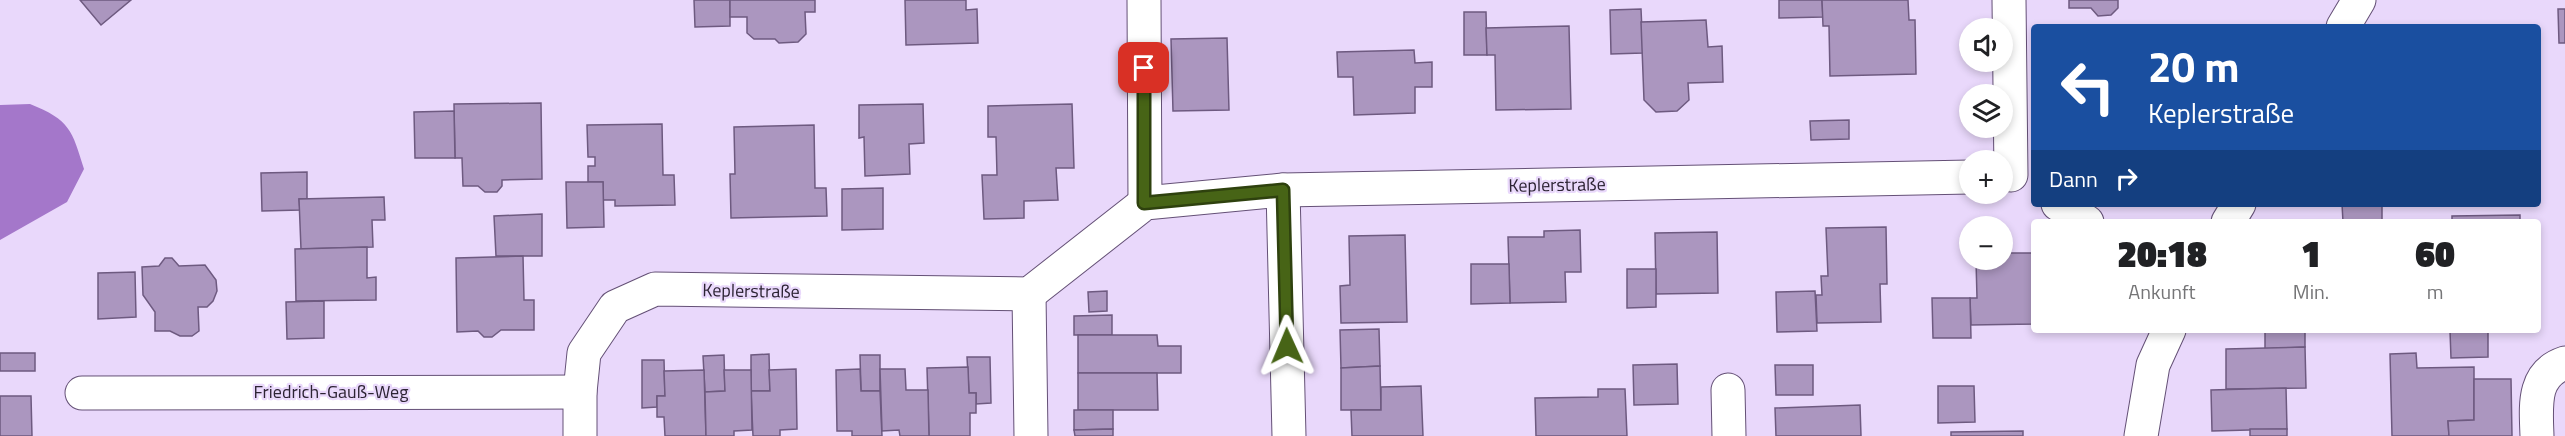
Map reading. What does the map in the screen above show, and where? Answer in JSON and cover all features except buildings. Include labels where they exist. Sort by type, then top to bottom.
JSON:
[{"type":"street","points":[[1031,436],[1029,294],[1144,203],[1144,0]]},
{"type":"street","points":[[2009,0],[2016,180]]},
{"type":"street","points":[[2345,24],[2359,0]]},
{"type":"street","name":"Keplerstraße","points":[[1144,203],[1283,190],[1959,177]]},
{"type":"street","points":[[1283,190],[1289,436]]},
{"type":"street","points":[[2063,207],[2082,219]]},
{"type":"street","name":"Keplerstraße","points":[[580,436],[580,392],[584,353],[615,307],[655,289],[1029,294]]},
{"type":"street","points":[[2141,436],[2153,365],[2168,333]]},
{"type":"street","points":[[2537,436],[2536,400],[2541,380],[2555,366],[2565,363]]},
{"type":"street","points":[[1728,390],[1729,436]]},
{"type":"street","name":"Friedrich-Gauß-Weg","points":[[82,393],[580,392]]},
{"type":"shaded area","points":[[30,104],[54,115],[68,128],[84,169],[67,202],[0,240],[0,105]]},
{"type":"route","points":[[1144,68],[1144,203],[1283,190],[1287,346]]}]
